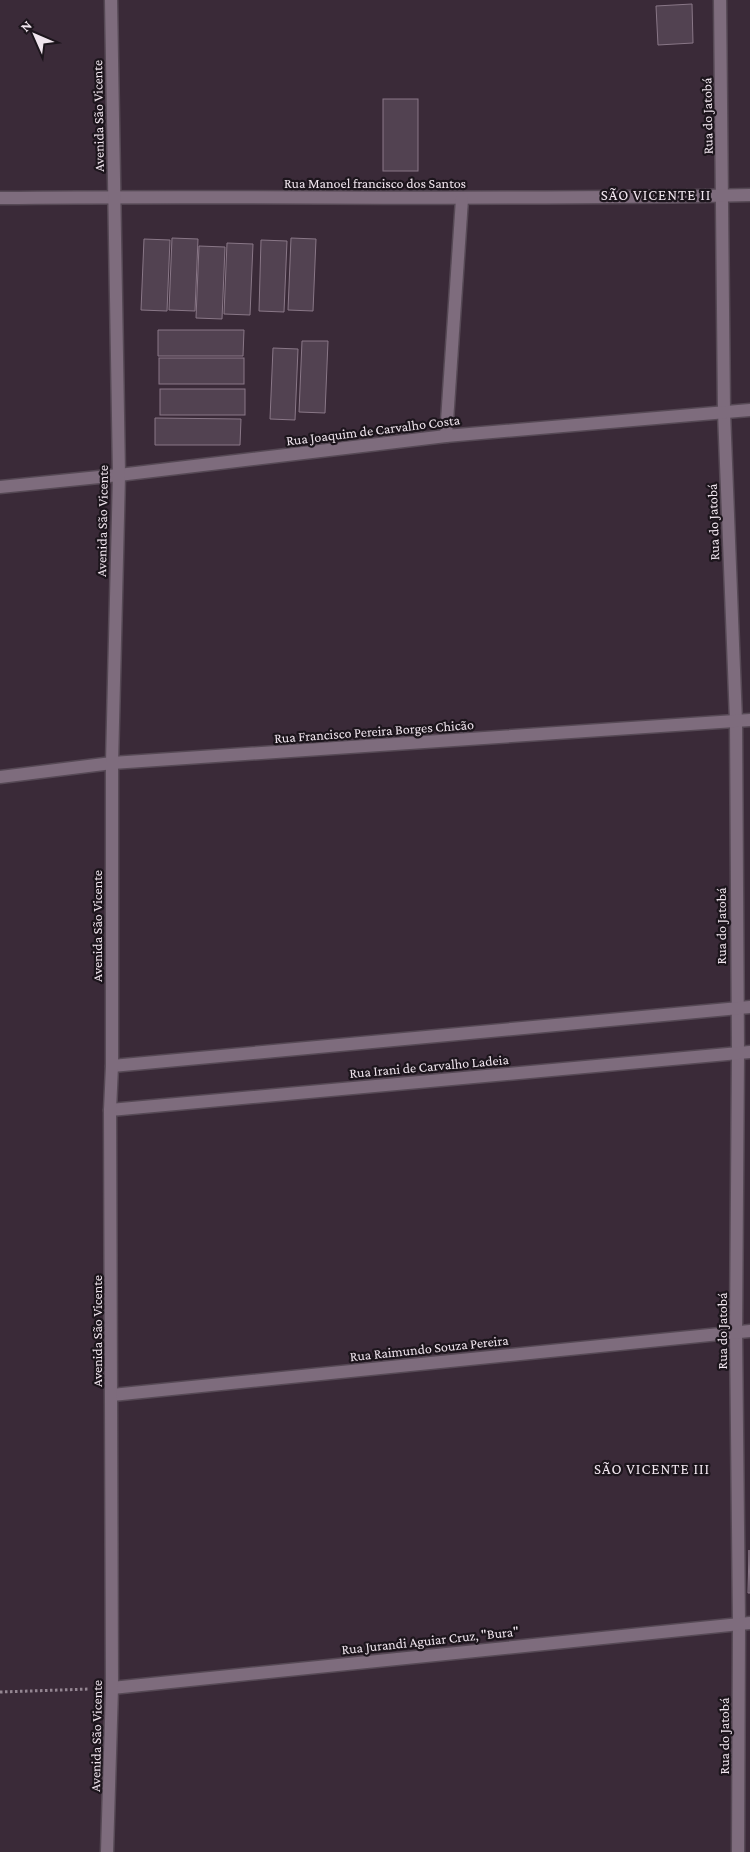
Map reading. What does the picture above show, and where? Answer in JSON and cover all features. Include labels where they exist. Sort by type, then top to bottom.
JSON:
[{"type":"street","name":"Avenida São Vicente","points":[[107,1852],[112,1688],[110,1110],[112,1066],[112,763],[119,475],[111,0]]},
{"type":"street","name":"Rua do Jatobá","points":[[720,0],[724,412],[736,721],[736,1008],[744,1052],[736,1332],[745,1623],[738,1852]]},
{"type":"street","name":"Rua Manoel francisco dos Santos","points":[[0,198],[462,199],[750,195]]},
{"type":"street","points":[[446,436],[462,199]]},
{"type":"street","name":"Rua Joaquim de Carvalho Costa","points":[[0,487],[119,475],[446,436],[750,410]]},
{"type":"street","name":"Rua Francisco Pereira Borges Chicão","points":[[0,777],[112,763],[750,720]]},
{"type":"street","name":"Rua Irani de Carvalho Ladeia","points":[[112,1066],[750,1007]]},
{"type":"street","name":"Rua Irani de Carvalho Ladeia","points":[[110,1110],[744,1052]]},
{"type":"street","name":"Rua Raimundo Souza Pereira","points":[[112,1395],[750,1332]]},
{"type":"street","name":"Rua Jurandi Aguiar Cruz, \"Bura\"","points":[[112,1688],[745,1623]]},
{"type":"path","points":[[0,1692],[112,1688]]},
{"type":"building","points":[[692,4],[693,43],[658,45],[656,6]]},
{"type":"building","points":[[383,99],[418,99],[418,171],[383,171]]},
{"type":"building","points":[[172,238],[198,239],[195,311],[169,310]]},
{"type":"building","points":[[291,238],[316,239],[313,311],[288,310]]},
{"type":"building","points":[[144,239],[170,240],[167,311],[141,310]]},
{"type":"building","points":[[261,240],[287,241],[284,312],[259,311]]},
{"type":"building","points":[[227,243],[253,244],[250,315],[224,314]]},
{"type":"building","points":[[199,246],[225,247],[222,319],[196,318]]},
{"type":"building","points":[[158,330],[244,330],[243,356],[158,356]]},
{"type":"building","points":[[302,341],[328,341],[325,413],[299,412]]},
{"type":"building","points":[[273,348],[298,349],[295,420],[270,419]]},
{"type":"building","points":[[159,358],[244,358],[244,384],[159,384]]},
{"type":"building","points":[[160,389],[245,389],[245,415],[160,415]]},
{"type":"building","points":[[155,418],[241,419],[240,445],[155,445]]},
{"type":"building","points":[[749,1550],[750,1593],[748,1593]]},
{"type":"district","name":"SÃO VICENTE II","points":[[656,195]]},
{"type":"district","name":"SÃO VICENTE III","points":[[652,1469]]}]
